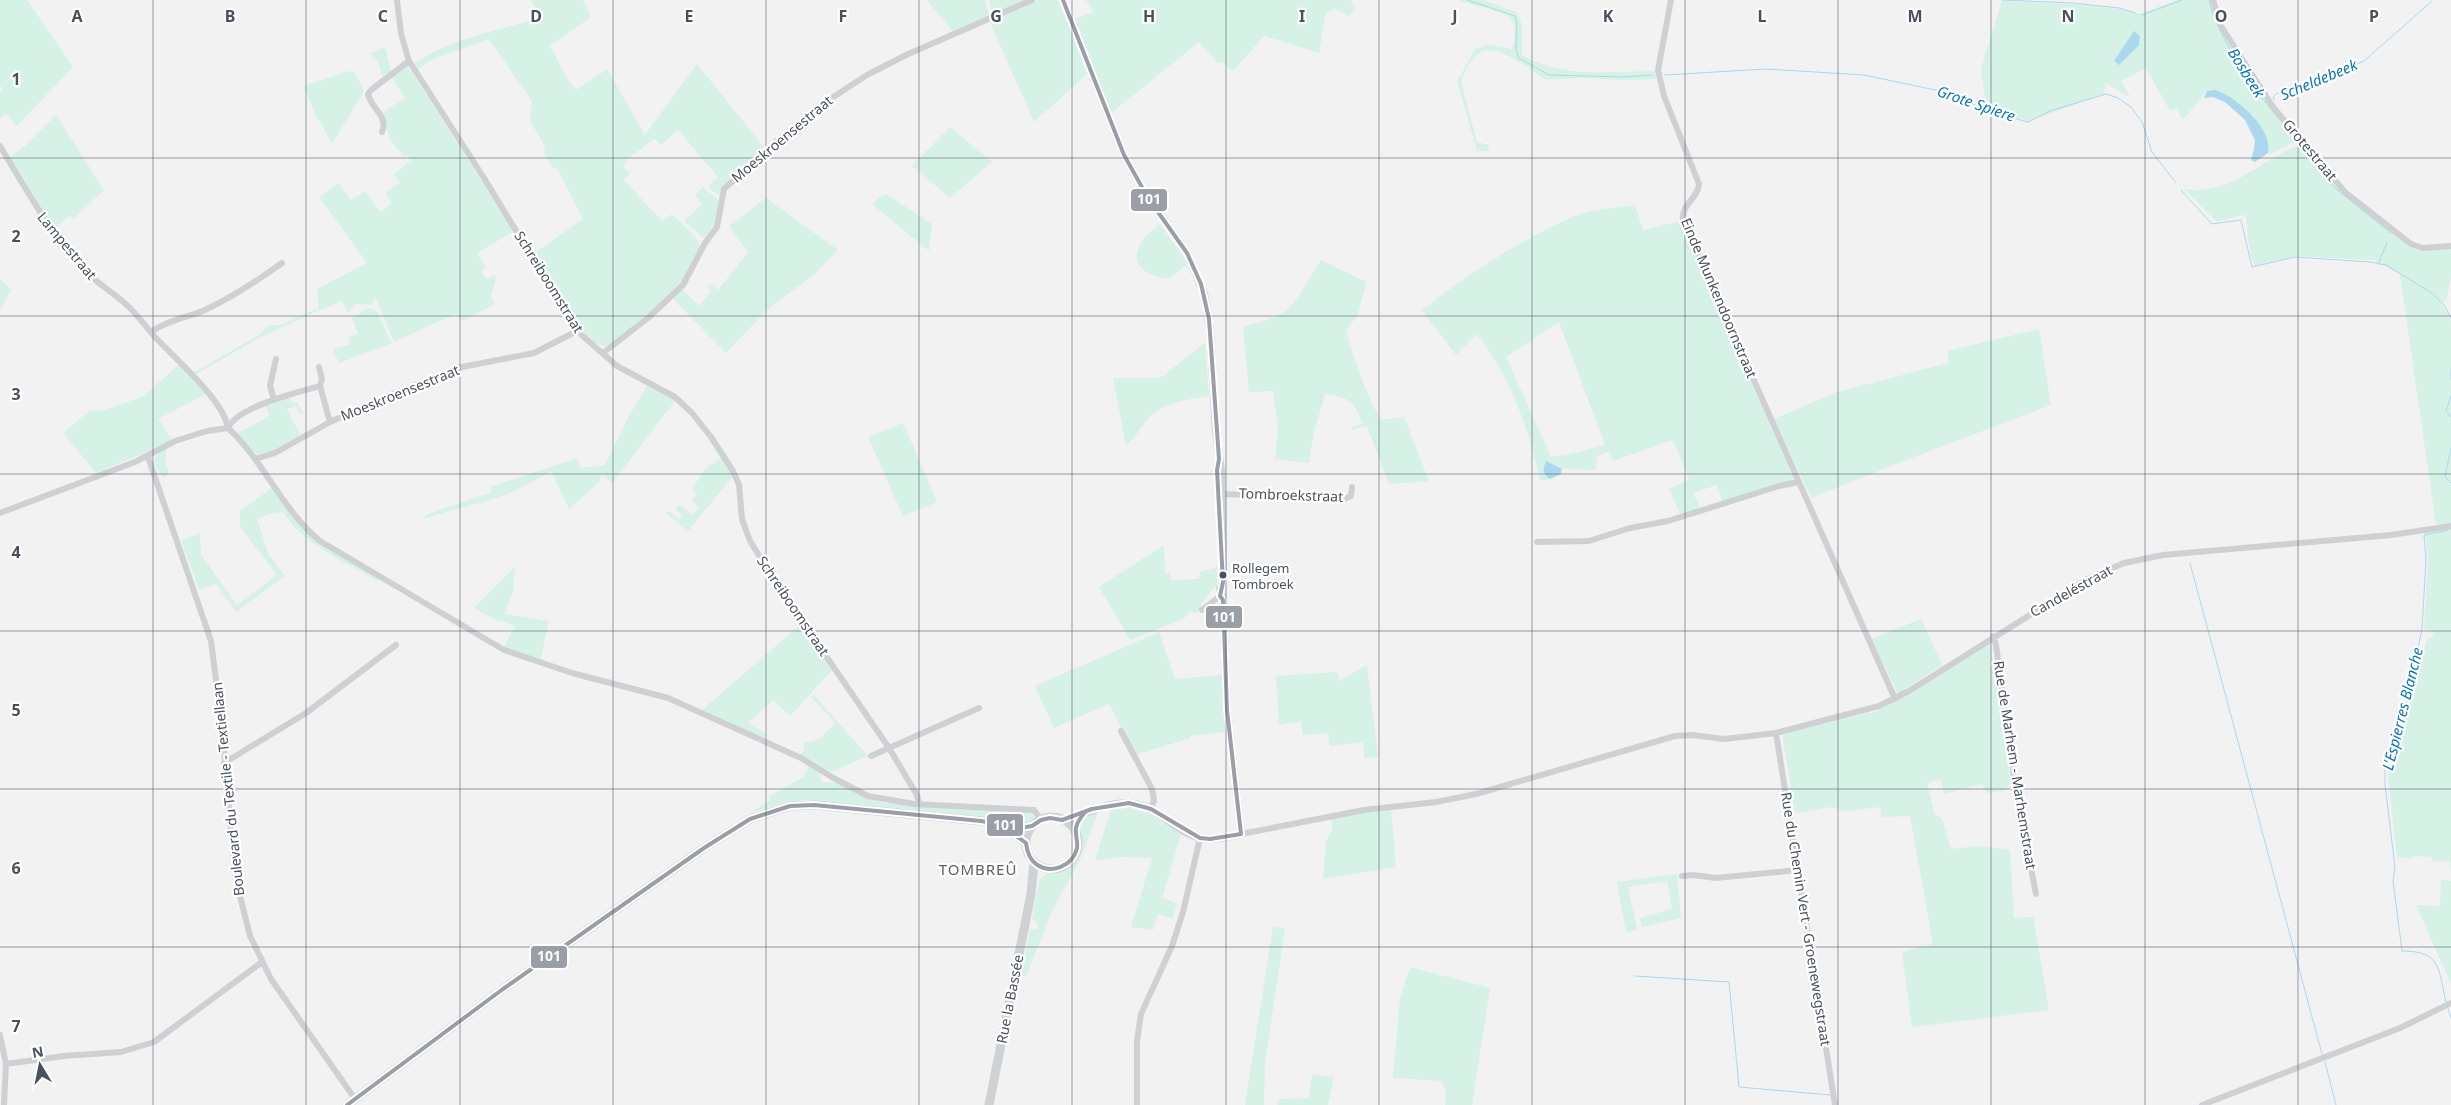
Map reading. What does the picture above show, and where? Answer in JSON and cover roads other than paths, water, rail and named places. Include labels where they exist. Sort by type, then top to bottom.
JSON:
[{"type":"main road","points":[[351,1102],[502,989],[704,848],[750,819],[790,806],[814,805],[981,821],[1001,826],[1032,826],[1041,820],[1050,818],[1062,820],[1074,832],[1077,843],[1073,858],[1063,866],[1050,869],[1034,862],[1028,854],[1026,843],[1032,826]]},
{"type":"main road","points":[[1001,826],[1026,843]]},
{"type":"main road","name":"Rue la Bassée","points":[[989,1105],[1031,894],[1034,862]]},
{"type":"main road","name":"Rue la Bassée","points":[[1031,894],[1040,876],[1050,869]]},
{"type":"street","name":"Schreiboomstraat","points":[[397,0],[401,34],[409,61],[484,178],[577,331],[617,366],[675,397],[692,413],[711,437],[733,470],[739,485],[742,519],[750,541],[778,586],[889,748],[917,795],[919,804]]},
{"type":"street","name":"Moeskroensestraat","points":[[603,353],[648,318],[683,285],[705,243],[717,227],[724,189],[786,134],[826,102],[867,75],[906,55],[1032,0]]},
{"type":"street","name":"Tombroekstraat","points":[[1063,0],[1124,155],[1148,198],[1187,253],[1201,284],[1209,319],[1222,494],[1220,503]]},
{"type":"street","name":"Einde Munkendoornstraat","points":[[1671,0],[1658,70],[1664,96],[1699,184],[1699,190],[1683,210],[1683,220],[1895,699]]},
{"type":"street","name":"Grotestraat","points":[[2213,0],[2221,26],[2265,97],[2345,192],[2411,244],[2423,248],[2451,246]]},
{"type":"street","points":[[382,132],[385,126],[368,94],[409,61]]},
{"type":"street","name":"Lampestraat","points":[[0,146],[27,193],[58,239],[92,278],[129,307],[217,404],[225,416],[228,428],[255,459],[298,520],[320,541],[486,642],[510,653],[554,668],[668,698],[801,758],[835,780],[868,796],[919,804],[1036,812],[1041,820]]},
{"type":"street","points":[[151,332],[168,322],[203,310],[239,293],[282,263]]},
{"type":"street","name":"Moeskroensestraat","points":[[255,459],[275,453],[330,422],[437,376],[462,367],[534,353],[577,331]]},
{"type":"street","points":[[274,399],[270,386],[276,359]]},
{"type":"street","points":[[319,367],[322,379],[320,386],[330,422]]},
{"type":"street","points":[[0,513],[148,456],[175,441],[228,428],[231,422],[274,399],[320,386]]},
{"type":"street","name":"Boulevard du Textile - Textiellaan","points":[[148,456],[207,626],[222,727],[224,763],[240,901],[250,936],[262,962],[351,1102]]},
{"type":"street","name":"Tombroekstraat","points":[[1219,459],[1216,470],[1220,503],[1223,582],[1220,596],[1223,600],[1227,710],[1241,834]]},
{"type":"street","points":[[1537,542],[1589,541],[1630,528],[1668,521],[1798,482]]},
{"type":"street","name":"Tombroekstraat","points":[[1222,494],[1344,499],[1351,496],[1352,487]]},
{"type":"street","name":"Candeléstraat","points":[[1241,834],[1364,810],[1446,800],[1512,784],[1675,736],[1692,735],[1724,739],[1776,732],[1874,708],[1895,699],[2087,579],[2110,568],[2138,559],[2188,552],[2391,535],[2451,526]]},
{"type":"street","points":[[1202,610],[1220,596]]},
{"type":"street","name":"Rue de Marhem - Marhemstraat","points":[[1993,636],[1996,645],[2016,791],[2036,894]]},
{"type":"street","points":[[224,763],[306,713],[396,645]]},
{"type":"street","points":[[871,756],[979,708]]},
{"type":"street","points":[[1121,731],[1152,789],[1154,800],[1151,809]]},
{"type":"street","name":"Rue du Chemin Vert - Groenewegstraat","points":[[1776,732],[1835,1105]]},
{"type":"street","points":[[1062,820],[1086,811],[1129,804],[1151,809],[1185,832],[1200,838],[1210,839],[1241,834]]},
{"type":"street","points":[[1074,832],[1079,819],[1086,811]]},
{"type":"street","points":[[1137,1105],[1137,1041],[1141,1014],[1172,946],[1183,912],[1200,838]]},
{"type":"street","points":[[1682,876],[1693,875],[1722,878],[1798,870]]},
{"type":"street","points":[[4,1069],[64,1056],[121,1052],[154,1042],[262,962]]},
{"type":"street","points":[[2202,1105],[2400,1028],[2451,1003]]},
{"type":"street","points":[[0,1035],[4,1069],[4,1105]]},
{"type":"water","points":[[2134,31],[2140,36],[2139,45],[2119,65],[2114,61]]},
{"type":"water","points":[[2215,90],[2242,106],[2259,124],[2265,134],[2268,153],[2255,162],[2251,160],[2255,140],[2245,120],[2225,102],[2213,97],[2204,98],[2207,91]]},
{"type":"water","points":[[1546,461],[1562,469],[1561,474],[1550,479],[1547,477],[1544,471]]},
{"type":"waterway","name":"Grote Spiere","points":[[1467,0],[1515,16],[1517,27],[1516,49],[1519,58],[1549,75],[1625,77],[1652,75]]},
{"type":"waterway","name":"Bosbeek","points":[[2002,0],[2072,3],[2119,8],[2135,13]]},
{"type":"waterway","name":"Bosbeek","points":[[2142,15],[2182,0]]},
{"type":"waterway","name":"Bosbeek","points":[[2209,0],[2213,14],[2229,48],[2251,83],[2284,124]]},
{"type":"waterway","name":"Scheldebeek","points":[[2274,100],[2273,97],[2276,94],[2329,76],[2364,61],[2432,1]]},
{"type":"waterway","name":"Grote Spiere","points":[[1665,75],[1766,69],[1864,75],[1945,92],[1991,112],[2028,122],[2050,111],[2106,94],[2118,98],[2131,107],[2142,122],[2152,152],[2176,183]]},
{"type":"waterway","name":"Bosbeek","points":[[2304,149],[2335,188],[2391,233]]},
{"type":"waterway","name":"Grote Spiere","points":[[2181,190],[2212,224],[2241,220],[2252,267],[2295,257],[2370,262],[2386,265],[2432,293],[2444,305],[2451,318]]},
{"type":"waterway","name":"Bosbeek","points":[[2379,262],[2387,242]]},
{"type":"waterway","name":"Grote Spiere","points":[[2451,370],[2451,380]]},
{"type":"waterway","name":"Grote Spiere","points":[[2451,396],[2446,411],[2451,417]]},
{"type":"waterway","name":"Grote Spiere","points":[[2451,448],[2445,477],[2451,483]]},
{"type":"waterway","name":"L'Espierres Blanche","points":[[2446,1002],[2439,971],[2431,958],[2425,954],[2402,951],[2393,881],[2395,867],[2385,785],[2385,768],[2407,701],[2422,629],[2426,559],[2424,535],[2448,530]]},
{"type":"waterway","points":[[2190,563],[2322,1054]]},
{"type":"waterway","points":[[1635,976],[1729,982],[1739,1087],[1830,1095]]},
{"type":"waterway","name":"L'Espierres Blanche","points":[[2448,1008],[2451,1018]]},
{"type":"waterway","points":[[2325,1062],[2336,1105]]},
{"type":"place","name":"Rollegem Tombroek","points":[[1223,575]]},
{"type":"district","name":"TOMBREÛ","points":[[978,870]]}]
